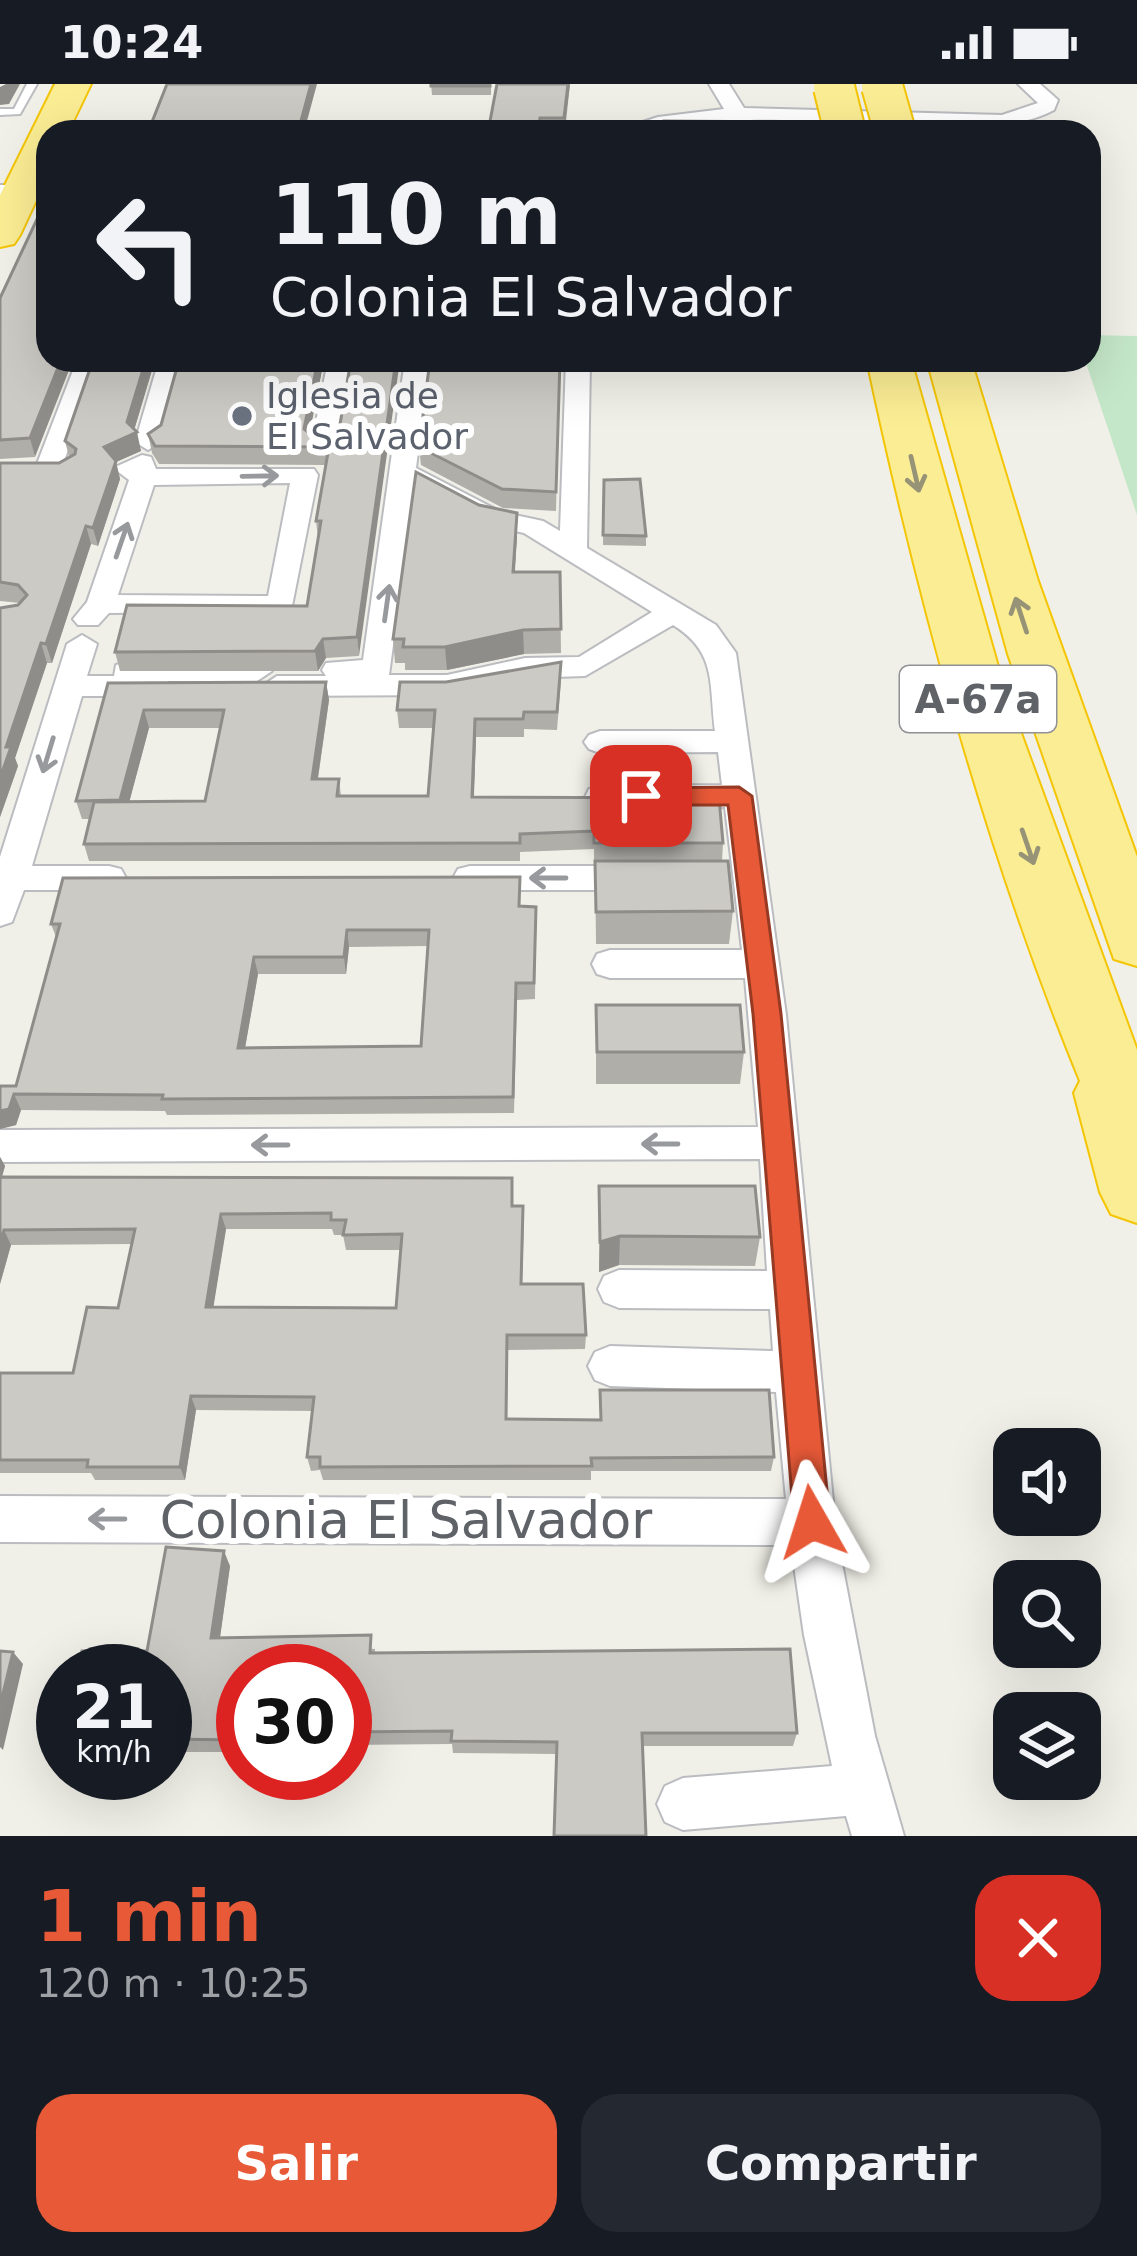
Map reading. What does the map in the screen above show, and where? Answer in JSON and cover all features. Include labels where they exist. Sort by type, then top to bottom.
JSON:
[{"type":"highway","points":[[56,120],[73,84]]},
{"type":"highway","points":[[882,85],[892,120]]},
{"type":"highway","points":[[834,86],[841,120]]},
{"type":"highway","points":[[0,235],[24,191]]},
{"type":"highway","name":"A-67a","points":[[892,372],[919,492],[985,726],[1091,1031],[1137,1130]]},
{"type":"highway","name":"A-67a","points":[[953,372],[985,501],[1057,727],[1137,942]]},
{"type":"highway","points":[[1057,727],[1137,919]]},
{"type":"highway","points":[[1091,1031],[1137,1192]]},
{"type":"street","points":[[719,84],[738,115]]},
{"type":"street","points":[[1004,120],[1037,113],[1048,100],[1028,84]]},
{"type":"street","points":[[674,120],[738,115],[959,120]]},
{"type":"street","points":[[16,470],[56,469],[85,372]]},
{"type":"street","points":[[0,913],[167,372]]},
{"type":"street","points":[[83,636],[281,605],[319,467],[338,372]]},
{"type":"street","points":[[83,636],[377,670],[415,372]]},
{"type":"street","points":[[573,550],[578,372]]},
{"type":"street","points":[[140,462],[319,467]]},
{"type":"street","points":[[399,473],[492,518],[533,527],[706,632],[721,652],[760,964],[753,1014],[777,1143],[812,1522],[843,1720],[870,1813],[683,1804]]},
{"type":"street","points":[[83,636],[447,685],[525,668],[585,666],[671,613]]},
{"type":"street","points":[[600,742],[732,741]]},
{"type":"street","points":[[601,797],[739,796]]},
{"type":"street","points":[[427,878],[749,877]]},
{"type":"street","points":[[10,878],[149,878]]},
{"type":"street","points":[[610,964],[760,964]]},
{"type":"street","points":[[0,1146],[777,1143]]},
{"type":"street","points":[[619,1289],[788,1290]]},
{"type":"street","points":[[610,1366],[796,1372]]},
{"type":"street","name":"Colonia El Salvador","points":[[0,1519],[812,1522]]},
{"type":"lane","points":[[0,112],[17,112],[32,84]]},
{"type":"green space","points":[[1101,335],[1137,336],[1137,515],[1089,372],[1101,372]]},
{"type":"building","points":[[167,84],[311,84],[301,120],[153,120]]},
{"type":"building","points":[[490,84],[490,86],[431,86]]},
{"type":"building","points":[[497,84],[568,84],[564,118],[490,120]]},
{"type":"building","points":[[36,221],[36,372],[56,372],[30,438],[0,440],[0,298]]},
{"type":"building","points":[[89,372],[142,372],[127,422],[137,432],[104,447],[116,461],[93,528],[86,526],[46,644],[41,643],[0,778],[0,608],[18,605],[27,595],[18,585],[0,582],[0,463],[59,463],[75,454],[76,449],[65,441]]},
{"type":"building","points":[[176,372],[316,372],[304,429],[319,441],[339,430],[349,372],[394,372],[357,637],[323,639],[315,651],[115,652],[127,605],[307,606],[329,447],[155,446],[148,434],[161,425]]},
{"type":"building","points":[[428,372],[560,372],[556,492],[502,489],[419,447]]},
{"type":"building","points":[[416,472],[479,505],[517,513],[513,572],[560,572],[561,629],[523,630],[445,647],[403,647],[404,639],[393,639]]},
{"type":"building","points":[[640,479],[646,536],[603,535],[604,480]]},
{"type":"building","points":[[561,662],[557,712],[524,712],[523,719],[475,719],[472,797],[719,798],[723,843],[594,843],[594,831],[520,834],[520,843],[84,844],[94,802],[205,801],[224,710],[144,710],[120,800],[76,801],[108,683],[326,682],[312,779],[339,779],[337,796],[428,796],[435,710],[397,710],[400,682],[446,682]]},
{"type":"building","points":[[595,861],[728,861],[733,911],[596,912]]},
{"type":"building","points":[[520,877],[519,906],[536,907],[534,983],[516,983],[513,1097],[162,1099],[163,1095],[14,1094],[9,1109],[0,1111],[0,1086],[16,1086],[60,924],[51,924],[63,878]],"holes":[[[347,930],[429,930],[421,1046],[238,1048],[254,957],[344,957]]]},
{"type":"building","points":[[596,1005],[740,1005],[744,1052],[597,1052]]},
{"type":"building","points":[[0,1177],[512,1178],[512,1206],[523,1206],[521,1284],[583,1284],[586,1335],[507,1335],[506,1419],[601,1420],[600,1390],[769,1390],[774,1457],[591,1458],[592,1466],[320,1467],[320,1457],[307,1457],[314,1397],[191,1396],[180,1467],[87,1467],[88,1460],[0,1460],[0,1373],[73,1373],[87,1307],[118,1308],[135,1229],[4,1230],[0,1243]],"holes":[[[331,1213],[331,1220],[346,1220],[343,1235],[402,1234],[396,1308],[206,1307],[221,1214]]]},
{"type":"building","points":[[599,1186],[755,1186],[760,1237],[620,1236],[600,1242]]},
{"type":"building","points":[[166,1547],[224,1551],[211,1638],[371,1635],[370,1644],[216,1644],[216,1740],[192,1739],[192,1644],[148,1644]]},
{"type":"building","points":[[790,1649],[797,1733],[642,1733],[646,1836],[554,1836],[557,1742],[451,1741],[452,1731],[372,1732],[372,1653]]},
{"type":"building","points":[[0,1651],[13,1652],[0,1706]]},
{"type":"place","name":"Iglesia de El Salvador","points":[[242,416]]},
{"type":"route","points":[[641,796],[739,796],[767,1014],[812,1522]]}]
